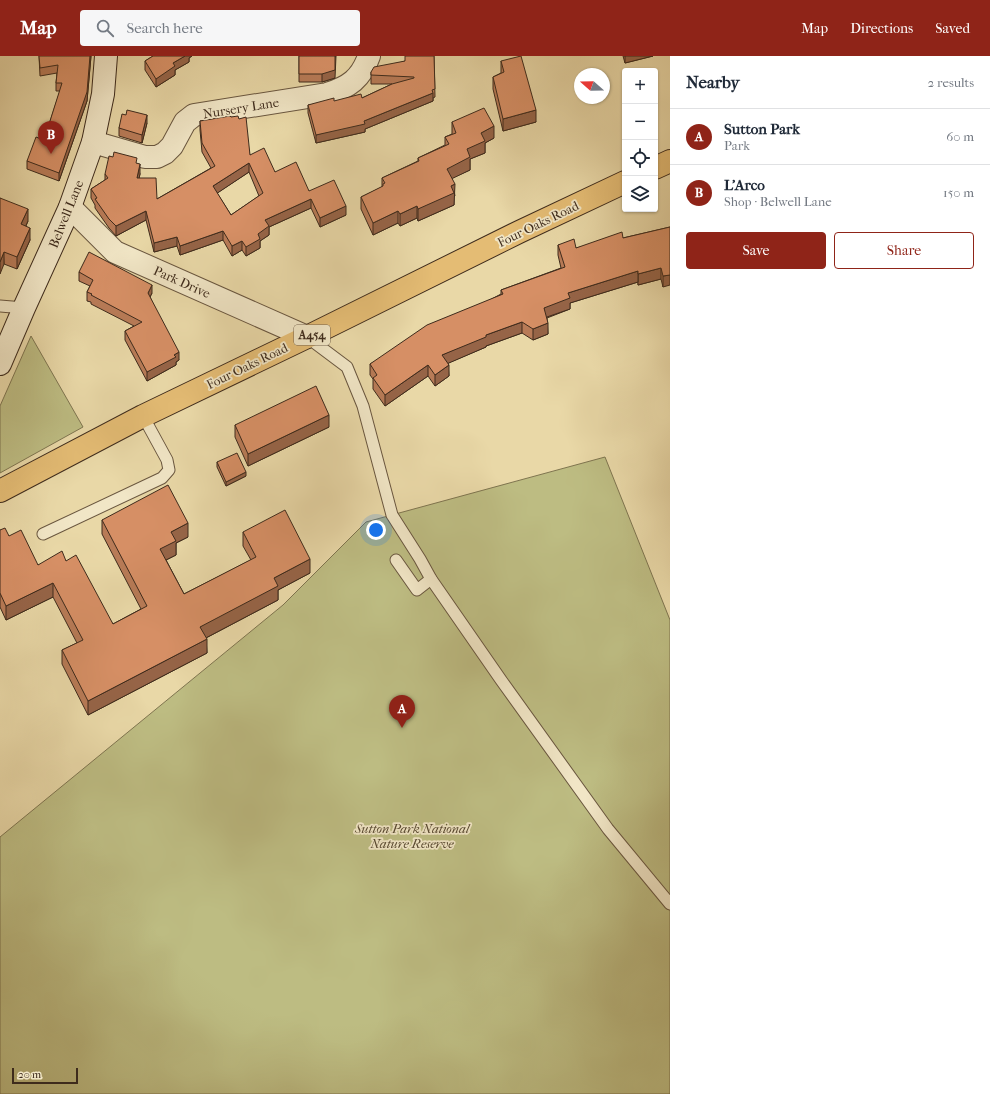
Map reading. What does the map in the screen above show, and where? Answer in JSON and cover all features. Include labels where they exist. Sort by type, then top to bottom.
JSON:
[{"type":"main road","points":[[658,167],[670,161]]},
{"type":"main road","name":"Four Oaks Road","points":[[0,491],[143,416],[519,232],[622,183]]},
{"type":"street","name":"Belwell Lane","points":[[0,364],[6,335],[24,308],[70,207],[93,142],[103,94],[106,56]]},
{"type":"street","name":"Nursery Lane","points":[[93,142],[133,154],[146,157],[157,157],[165,153],[172,146],[185,122],[194,116],[334,92],[353,81],[364,69],[369,56]]},
{"type":"street","name":"Park Drive","points":[[70,207],[115,252],[306,337]]},
{"type":"lane","points":[[0,306],[24,308]]},
{"type":"lane","points":[[306,337],[347,367],[363,406],[392,516],[431,579],[505,686],[608,829],[670,904]]},
{"type":"lane","points":[[42,534],[162,478],[169,470],[167,460],[143,416]]},
{"type":"lane","points":[[396,560],[417,590],[431,579]]},
{"type":"green space","points":[[31,336],[83,427],[0,473],[0,406]]},
{"type":"green space","name":"Sutton Park National Nature Reserve","points":[[605,457],[670,620],[670,1094],[0,1094],[0,837],[283,605],[366,522]]},
{"type":"building","points":[[39,56],[90,56],[87,92],[59,173],[27,161],[36,137],[44,140],[62,83],[56,83],[58,65],[40,68]]},
{"type":"building","points":[[153,56],[185,56],[173,63],[175,66],[156,79],[145,61]]},
{"type":"building","points":[[299,56],[335,56],[335,70],[322,74],[299,74]]},
{"type":"building","points":[[405,56],[434,56],[435,89],[432,90],[433,93],[364,121],[365,124],[316,135],[308,105],[334,98],[334,101],[361,94],[362,98],[392,84],[414,78],[371,75],[374,67],[405,61]]},
{"type":"building","points":[[521,56],[536,110],[503,119],[493,77],[504,72],[501,61]]},
{"type":"building","points":[[484,108],[494,126],[481,133],[485,141],[467,149],[470,157],[447,169],[455,184],[451,186],[454,193],[418,209],[417,206],[400,214],[398,211],[373,223],[361,197],[383,186],[385,183],[382,178],[419,161],[418,158],[449,144],[445,137],[456,133],[452,122]]},
{"type":"building","points":[[127,110],[147,115],[142,135],[119,128],[122,114],[126,115]]},
{"type":"building","points":[[230,116],[238,116],[239,119],[246,117],[250,155],[264,148],[275,172],[296,162],[309,191],[334,180],[346,206],[320,218],[311,199],[265,220],[269,226],[258,234],[260,239],[246,247],[242,241],[232,246],[223,231],[180,246],[177,237],[154,243],[146,211],[116,226],[109,219],[95,199],[97,198],[91,189],[108,178],[105,174],[109,156],[113,157],[114,152],[137,158],[136,163],[140,164],[137,178],[156,178],[157,199],[215,166],[202,143],[200,121]],"holes":[[[249,163],[263,193],[231,215],[213,186]]]},
{"type":"building","points":[[0,198],[28,209],[21,224],[30,228],[17,257],[4,252],[0,262]]},
{"type":"building","points":[[670,227],[670,275],[663,276],[661,268],[638,274],[638,271],[568,293],[570,298],[544,308],[548,323],[533,329],[522,322],[486,335],[486,337],[442,355],[449,365],[435,375],[428,365],[385,395],[373,378],[377,375],[370,364],[427,325],[503,294],[501,290],[565,267],[558,245],[574,239],[576,248],[622,232],[623,238]]},
{"type":"building","points":[[89,252],[152,285],[148,293],[179,352],[174,355],[176,357],[147,372],[125,331],[142,322],[87,292],[93,280],[79,272]]},
{"type":"building","points":[[316,386],[329,415],[248,454],[235,425]]},
{"type":"building","points":[[237,453],[246,472],[226,482],[217,462]]},
{"type":"building","points":[[168,485],[188,523],[171,532],[176,541],[160,549],[184,594],[256,557],[243,532],[285,510],[310,559],[274,578],[278,586],[200,627],[207,639],[88,701],[62,650],[83,640],[53,583],[6,606],[0,593],[0,530],[5,528],[9,536],[21,530],[38,565],[62,551],[66,561],[76,555],[113,624],[147,606],[102,520]]},
{"type":"place","name":"L'Arco","points":[[51,154]]},
{"type":"place","name":"Sutton Park","points":[[402,728]]}]
